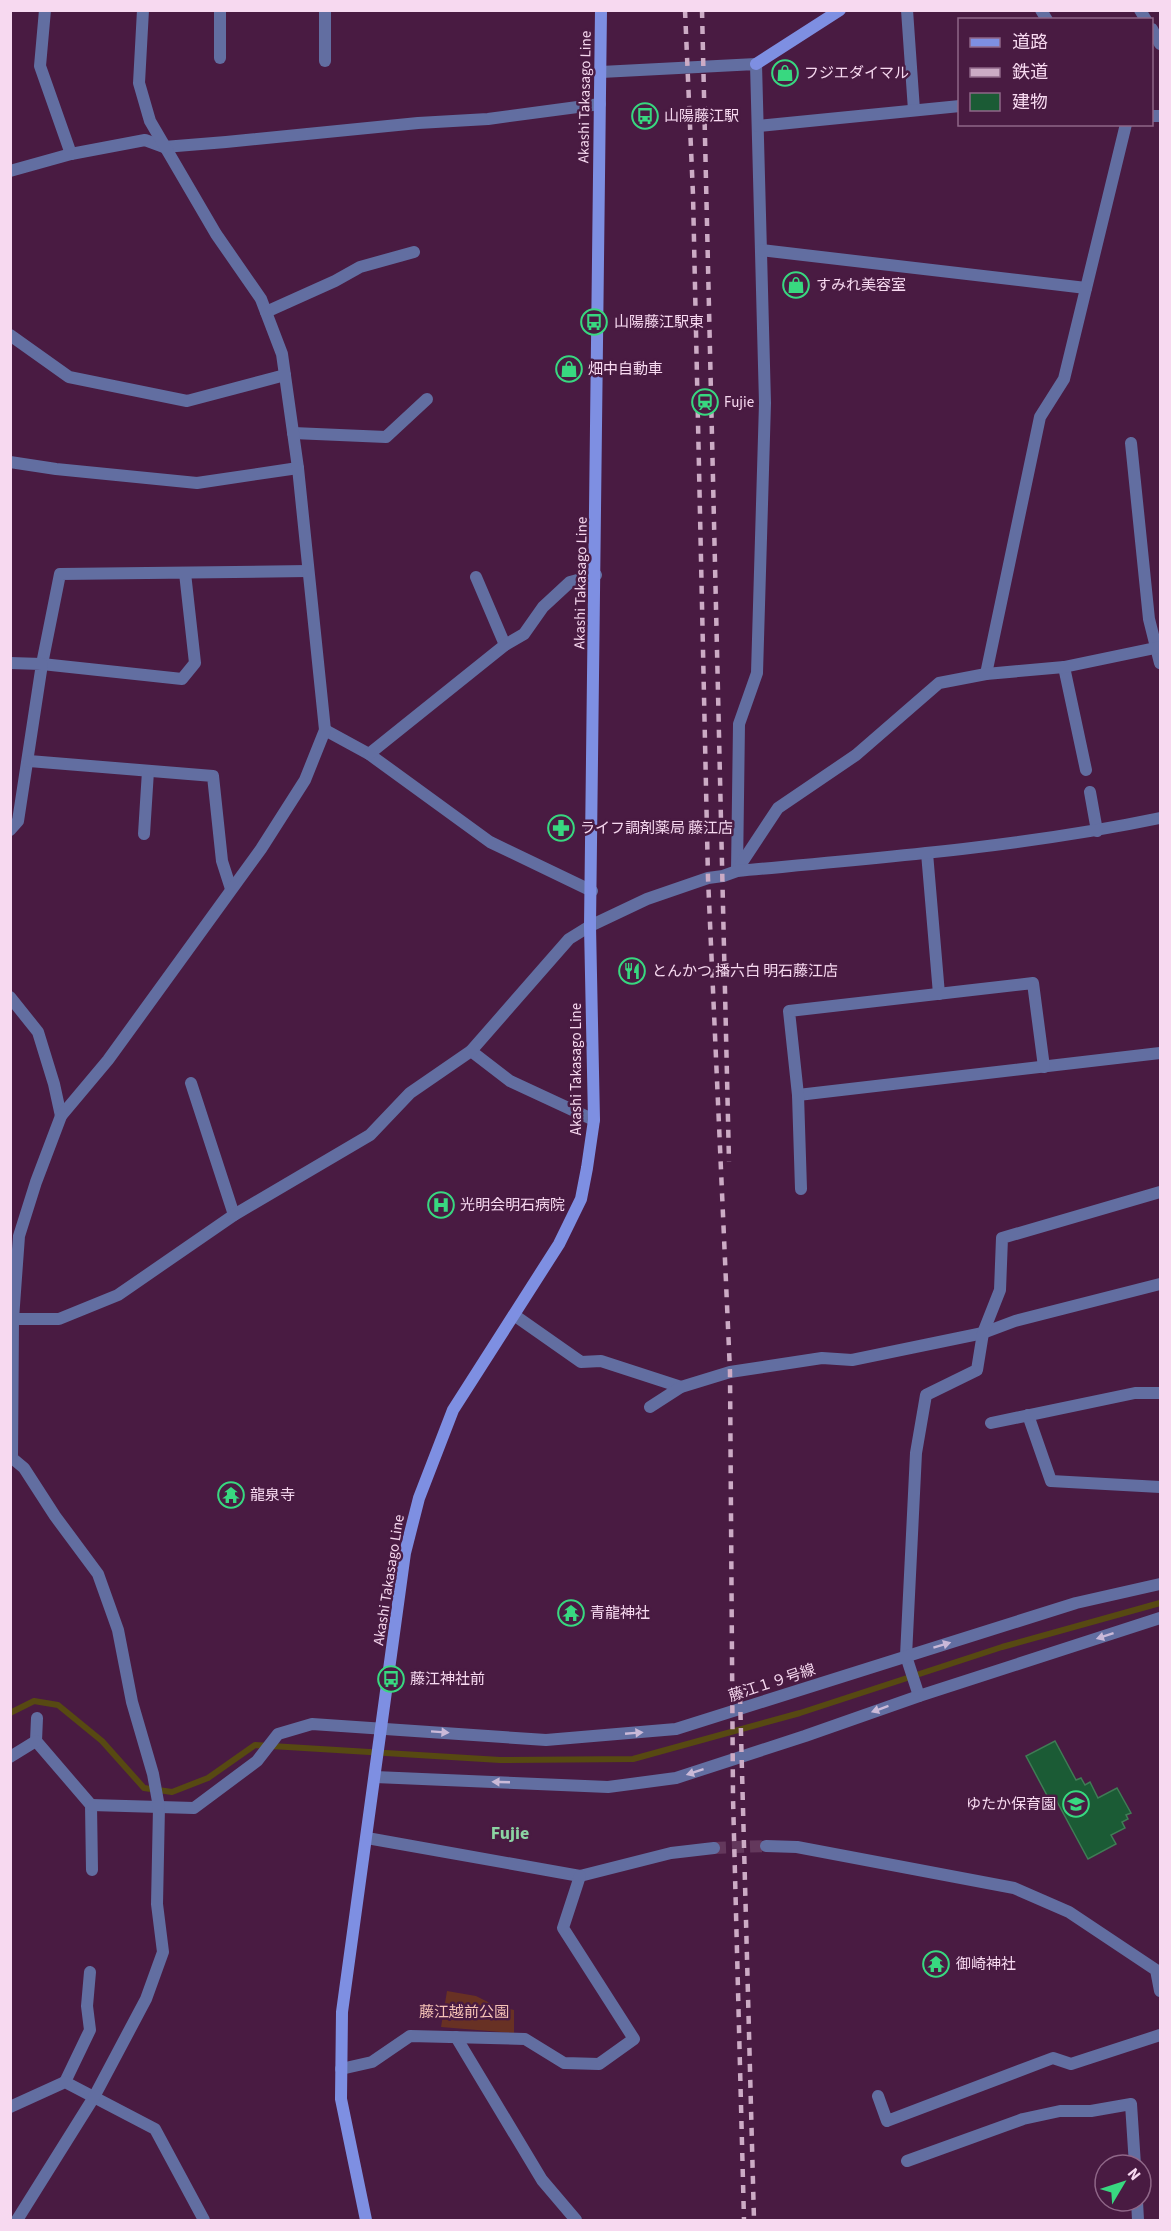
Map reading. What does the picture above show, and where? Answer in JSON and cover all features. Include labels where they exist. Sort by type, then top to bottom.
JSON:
[{"type":"main road","name":"Akashi Takasago Line","points":[[366,2220],[341,2100],[342,2013],[405,1553],[418,1498],[453,1410],[559,1244],[580,1199],[588,1168],[594,1120],[590,926],[601,10]]},
{"type":"main road","points":[[756,64],[840,10]]},
{"type":"street","points":[[45,10],[40,66],[71,154]]},
{"type":"street","points":[[17,2220],[94,2097],[146,1999],[163,1952],[157,1904],[159,1807],[153,1774],[132,1702],[118,1630],[98,1574],[55,1516],[24,1468],[11,1459],[13,1320],[19,1236],[36,1182],[62,1116],[108,1060],[261,849],[305,780],[324,730],[298,468],[282,354],[261,299],[216,234],[150,121],[139,83],[143,10]]},
{"type":"street","points":[[220,10],[220,58]]},
{"type":"street","points":[[325,10],[325,61]]},
{"type":"street","points":[[907,10],[914,110]]},
{"type":"street","points":[[1153,31],[1161,44]]},
{"type":"street","points":[[601,72],[756,64],[765,403],[757,673],[739,724],[737,871]]},
{"type":"street","points":[[10,171],[71,154],[145,140],[164,147],[418,123],[488,119],[600,104]]},
{"type":"street","points":[[758,126],[958,106]]},
{"type":"street","points":[[986,674],[1040,417],[1064,379],[1126,126]]},
{"type":"street","points":[[761,250],[1086,288]]},
{"type":"street","points":[[266,312],[335,281],[360,267],[414,252]]},
{"type":"street","points":[[10,335],[69,377],[187,401],[285,375]]},
{"type":"street","points":[[293,433],[386,437],[427,399]]},
{"type":"street","points":[[1131,443],[1149,619],[1161,663]]},
{"type":"street","points":[[10,462],[56,469],[197,483],[298,468]]},
{"type":"street","points":[[10,830],[18,821],[29,761],[42,664],[60,574],[308,571]]},
{"type":"street","points":[[10,663],[42,664],[182,679],[195,663],[185,573]]},
{"type":"street","points":[[369,754],[505,645],[524,634],[543,607],[570,582],[596,575]]},
{"type":"street","points":[[476,577],[505,645]]},
{"type":"street","points":[[737,871],[778,808],[856,755],[939,683],[986,674],[1064,667],[1158,647]]},
{"type":"street","points":[[1064,667],[1086,770]]},
{"type":"street","points":[[324,730],[369,754],[490,842],[592,891]]},
{"type":"street","points":[[29,761],[213,776],[222,861],[231,889]]},
{"type":"street","points":[[144,834],[148,771]]},
{"type":"street","points":[[1090,792],[1097,831]]},
{"type":"street","points":[[13,1320],[59,1319],[114,1297],[234,1215],[370,1135],[410,1093],[471,1051],[568,939],[590,926],[647,900],[708,878],[737,871],[927,853],[1097,831],[1161,818]]},
{"type":"street","points":[[927,853],[939,994]]},
{"type":"street","points":[[801,1189],[798,1095],[789,1011],[1033,983],[1044,1067]]},
{"type":"street","points":[[10,996],[38,1032],[62,1116]]},
{"type":"street","points":[[471,1051],[510,1081],[594,1120]]},
{"type":"street","points":[[798,1095],[1161,1053]]},
{"type":"street","points":[[191,1083],[234,1215]]},
{"type":"street","points":[[919,1696],[906,1656],[916,1453],[926,1395],[977,1370],[983,1333],[1000,1290],[1002,1238],[1161,1192]]},
{"type":"street","points":[[650,1407],[681,1387],[730,1372],[822,1358],[852,1360],[983,1333],[1015,1321],[1161,1284]]},
{"type":"street","points":[[514,1315],[581,1362],[601,1361],[681,1387]]},
{"type":"street","points":[[991,1423],[1135,1393],[1161,1392]]},
{"type":"street","points":[[1028,1415],[1051,1481],[1161,1487]]},
{"type":"street","name":"藤江１９号線","points":[[91,1805],[194,1808],[257,1761],[278,1734],[312,1724],[546,1740],[676,1729],[1076,1603],[1161,1584]]},
{"type":"street","points":[[376,1772],[608,1787],[676,1778],[1161,1618]]},
{"type":"street","points":[[37,1718],[36,1741],[91,1805],[92,1870]]},
{"type":"street","points":[[10,1757],[36,1741]]},
{"type":"street","points":[[367,1838],[580,1876],[671,1853],[714,1848]]},
{"type":"street","points":[[766,1846],[797,1847],[1014,1888],[1069,1912],[1158,1966],[1161,1991]]},
{"type":"street","points":[[341,2069],[372,2062],[410,2036],[525,2039],[564,2063],[599,2064],[634,2039],[563,1929],[580,1876]]},
{"type":"street","points":[[10,2107],[65,2082],[90,2030],[87,2006],[90,1972]]},
{"type":"street","points":[[878,2096],[887,2121],[1053,2058],[1071,2064],[1161,2035]]},
{"type":"street","points":[[456,2037],[542,2180],[576,2220]]},
{"type":"street","points":[[65,2082],[154,2129],[204,2220]]},
{"type":"street","points":[[907,2161],[1023,2119],[1060,2111],[1091,2111],[1131,2104],[1134,2153]]},
{"type":"green space","name":"藤江越前公園","points":[[447,1991],[476,1996],[494,2005],[514,2010],[514,2033],[441,2027]]},
{"type":"building","points":[[1055,1741],[1076,1780],[1081,1778],[1085,1785],[1090,1782],[1098,1798],[1117,1788],[1131,1813],[1126,1815],[1128,1819],[1122,1822],[1125,1828],[1111,1835],[1116,1844],[1088,1859],[1055,1798],[1050,1801],[1026,1756]]},
{"type":"waterway","points":[[10,1713],[34,1701],[58,1705],[102,1741],[144,1788],[172,1792],[208,1778],[255,1745],[500,1760],[633,1759],[800,1713],[1002,1647],[1160,1603]]},
{"type":"tunnel","points":[[714,1848],[766,1846]]},
{"type":"railway","points":[[685,10],[693,195],[708,878],[730,1372],[733,1798],[744,2220]]},
{"type":"railway","points":[[702,10],[729,1162]]},
{"type":"railway","points":[[740,1696],[754,2220]]},
{"type":"place","name":"フジエダイマル","points":[[785,73]]},
{"type":"place","name":"山陽藤江駅","points":[[645,116]]},
{"type":"place","name":"すみれ美容室","points":[[796,285]]},
{"type":"place","name":"山陽藤江駅東","points":[[594,322]]},
{"type":"place","name":"畑中自動車","points":[[569,369]]},
{"type":"place","name":"Fujie","points":[[705,402]]},
{"type":"place","name":"ライフ調剤薬局 藤江店","points":[[561,828]]},
{"type":"place","name":"とんかつ 播六白 明石藤江店","points":[[632,971]]},
{"type":"place","name":"光明会明石病院","points":[[441,1205]]},
{"type":"place","name":"龍泉寺","points":[[231,1495]]},
{"type":"place","name":"青龍神社","points":[[571,1613]]},
{"type":"place","name":"藤江神社前","points":[[391,1679]]},
{"type":"place","name":"ゆたか保育園","points":[[1076,1804]]},
{"type":"place","name":"御崎神社","points":[[936,1964]]},
{"type":"district","name":"Fujie","points":[[510,1833]]}]
